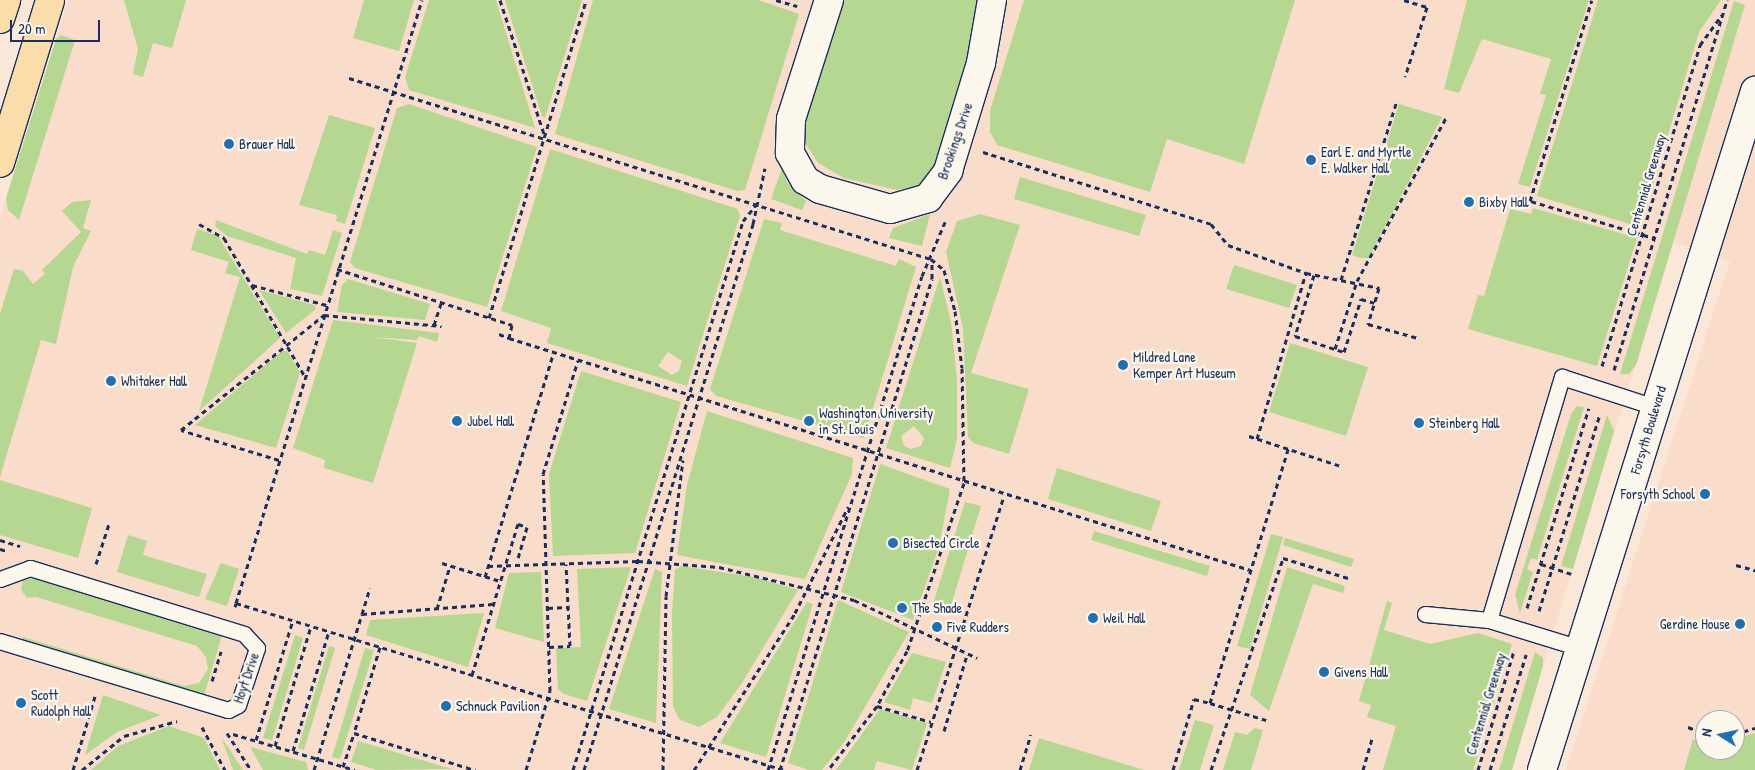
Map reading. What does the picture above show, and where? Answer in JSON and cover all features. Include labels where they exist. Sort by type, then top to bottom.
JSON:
[{"type":"main road","points":[[0,19],[6,0]]},
{"type":"main road","points":[[0,163],[50,0]]},
{"type":"main road","name":"Brookings Drive","points":[[829,0],[790,119],[790,153],[805,180],[820,189],[890,209],[928,198],[948,171],[981,64],[992,0]]},
{"type":"main road","name":"Forsyth Boulevard","points":[[1542,770],[1755,91]]},
{"type":"lane","points":[[1489,620],[1562,377],[1655,407]]},
{"type":"lane","name":"Hoyt Drive","points":[[0,579],[30,568],[228,629],[255,642],[255,656],[235,709],[206,704],[0,641]]},
{"type":"lane","points":[[1425,614],[1489,620],[1580,648]]},
{"type":"path","points":[[225,770],[200,722],[337,269],[422,0]]},
{"type":"path","points":[[500,0],[544,137]]},
{"type":"path","points":[[489,318],[586,0]]},
{"type":"path","points":[[776,0],[801,8]]},
{"type":"path","points":[[1404,0],[1426,7],[1405,76]]},
{"type":"path","points":[[1530,201],[1592,0]]},
{"type":"path","name":"Centennial Greenway","points":[[1614,372],[1727,0]]},
{"type":"path","name":"Centennial Greenway","points":[[1602,368],[1700,45],[1722,14]]},
{"type":"path","points":[[349,78],[932,259],[947,279],[959,335],[964,483],[917,628],[877,706],[828,770]]},
{"type":"path","points":[[1341,280],[1396,103]]},
{"type":"path","points":[[1335,349],[1357,281],[1446,118]]},
{"type":"path","points":[[972,148],[1211,224],[1228,245],[1306,273],[1357,281],[1379,288],[1368,324],[1418,338]]},
{"type":"path","points":[[1514,196],[1654,238]]},
{"type":"path","points":[[573,770],[744,221],[756,204]]},
{"type":"path","points":[[584,770],[685,450],[756,204]]},
{"type":"path","points":[[199,224],[221,233],[305,375]]},
{"type":"path","points":[[769,768],[922,276],[932,259]]},
{"type":"path","points":[[236,603],[472,674],[769,768],[781,770],[932,279],[932,259]]},
{"type":"path","points":[[337,269],[512,326],[509,338]]},
{"type":"path","points":[[1257,439],[1306,273]]},
{"type":"path","points":[[1314,274],[1295,336],[1344,352],[1361,299],[1375,303]]},
{"type":"path","points":[[251,285],[326,305]]},
{"type":"path","points":[[434,325],[442,302]]},
{"type":"path","points":[[279,460],[181,430],[286,343],[324,315],[441,326]]},
{"type":"path","points":[[499,334],[964,483],[1250,570]]},
{"type":"path","points":[[485,577],[554,352]]},
{"type":"path","points":[[526,770],[549,698],[547,565],[543,474],[578,360]]},
{"type":"path","points":[[1525,614],[1589,408]]},
{"type":"path","points":[[1537,618],[1601,412]]},
{"type":"path","points":[[1249,436],[1341,466]]},
{"type":"path","points":[[1210,703],[1288,449]]},
{"type":"path","points":[[663,770],[670,562],[685,450]]},
{"type":"path","points":[[917,770],[1004,495]]},
{"type":"path","points":[[694,770],[809,586],[853,498]]},
{"type":"path","points":[[94,569],[109,524]]},
{"type":"path","points":[[472,674],[518,524],[527,527],[518,558]]},
{"type":"path","points":[[1211,770],[1283,558],[1348,578]]},
{"type":"path","points":[[488,566],[505,567],[650,561],[719,567],[809,586],[824,591],[917,628],[954,650],[977,658]]},
{"type":"path","points":[[442,563],[500,581]]},
{"type":"path","points":[[549,647],[570,646],[566,564]]},
{"type":"path","points":[[1541,564],[1571,574]]},
{"type":"path","points":[[1736,565],[1755,570]]},
{"type":"path","points":[[437,609],[450,566]]},
{"type":"path","points":[[314,770],[370,588]]},
{"type":"path","points":[[362,614],[493,604]]},
{"type":"path","points":[[548,608],[568,607]]},
{"type":"path","points":[[256,740],[293,620]]},
{"type":"path","points":[[274,746],[311,626]]},
{"type":"path","points":[[292,751],[329,631]]},
{"type":"path","name":"Centennial Greenway","points":[[1478,770],[1516,645]]},
{"type":"path","points":[[343,767],[380,647]]},
{"type":"path","name":"Centennial Greenway","points":[[1490,770],[1528,649]]},
{"type":"path","points":[[944,731],[967,655]]},
{"type":"path","points":[[73,770],[97,688]]},
{"type":"path","points":[[1173,770],[1194,699],[1266,720]]},
{"type":"path","points":[[877,706],[932,722]]},
{"type":"path","points":[[82,770],[124,736],[155,724],[184,722]]},
{"type":"path","points":[[200,722],[208,726]]},
{"type":"path","points":[[1688,728],[1695,730]]},
{"type":"path","points":[[218,729],[355,770]]},
{"type":"path","points":[[227,732],[251,770]]},
{"type":"path","points":[[354,733],[475,770]]},
{"type":"path","points":[[1020,770],[1030,735]]},
{"type":"path","points":[[1363,770],[1373,736]]},
{"type":"shaded area","name":"Washington University in St. Louis","points":[[68,0],[1755,0],[1755,770],[1566,770],[1730,261],[1673,242],[1511,770],[0,770],[0,218]]},
{"type":"green space","points":[[124,0],[186,0],[172,48],[153,43],[143,77],[133,74],[138,49]]},
{"type":"green space","points":[[364,0],[414,0],[399,51],[353,38]]},
{"type":"green space","points":[[429,0],[496,0],[535,128],[409,90],[405,77]]},
{"type":"green space","points":[[505,0],[582,0],[545,118],[542,116]]},
{"type":"green space","points":[[593,0],[758,0],[799,14],[745,190],[737,191],[555,134]]},
{"type":"green space","points":[[839,0],[982,0],[981,21],[943,156],[920,185],[897,190],[844,178],[818,163],[804,141],[802,117]]},
{"type":"green space","points":[[1024,0],[1295,0],[1244,164],[1167,139],[1150,192],[997,145],[990,132],[990,111]]},
{"type":"green space","points":[[1467,0],[1589,0],[1530,187],[1518,184],[1546,95],[1540,94],[1551,59],[1482,39],[1459,93],[1444,89]]},
{"type":"green space","points":[[1598,0],[1721,0],[1699,32],[1640,227],[1537,196]]},
{"type":"green space","points":[[1734,1],[1745,5],[1636,365],[1629,374],[1620,374]]},
{"type":"green space","points":[[61,35],[75,40],[19,220],[8,210],[6,198],[56,39]]},
{"type":"green space","points":[[409,104],[537,147],[487,307],[355,268],[350,262],[397,108]]},
{"type":"green space","points":[[1399,104],[1442,117],[1369,258],[1360,258],[1352,255]]},
{"type":"green space","points":[[329,115],[375,128],[345,224],[336,221],[337,215],[299,205]]},
{"type":"green space","points":[[550,149],[738,209],[740,216],[687,386],[547,343],[551,328],[501,311]],"holes":[[[668,352],[682,361],[679,371],[672,375],[658,366]]]},
{"type":"green space","points":[[782,168],[787,182],[806,201],[802,210],[771,199]]},
{"type":"green space","points":[[1020,177],[1146,215],[1139,236],[1014,199]]},
{"type":"green space","points":[[91,200],[83,228],[91,231],[73,267],[56,344],[41,340],[0,477],[0,314],[14,269],[23,271],[33,284],[45,274],[42,270],[81,232],[62,211],[72,202]]},
{"type":"green space","points":[[1533,208],[1637,238],[1597,366],[1468,329],[1478,295],[1484,296],[1510,209],[1531,214]]},
{"type":"green space","points":[[930,214],[922,246],[889,238],[893,228]]},
{"type":"green space","points":[[980,214],[1020,225],[971,373],[1029,389],[1009,454],[973,443],[968,437],[963,328],[946,252],[957,221]]},
{"type":"green space","points":[[764,219],[782,223],[780,230],[896,266],[899,259],[916,267],[864,438],[716,396],[710,389]]},
{"type":"green space","points":[[216,220],[307,254],[309,250],[325,255],[333,230],[342,233],[322,296],[290,289],[296,258],[227,236],[215,226]]},
{"type":"green space","points":[[197,229],[218,236],[280,338],[199,411],[240,277],[225,273],[229,262],[191,250]]},
{"type":"green space","points":[[1234,265],[1297,285],[1289,308],[1226,289]]},
{"type":"green space","points":[[940,277],[951,322],[957,379],[957,439],[950,468],[886,448]],"holes":[[[914,426],[924,438],[921,446],[911,449],[904,446],[901,436]]]},
{"type":"green space","points":[[348,279],[430,304],[425,320],[337,312],[342,285]]},
{"type":"green space","points":[[259,290],[314,305],[316,309],[286,333]]},
{"type":"green space","points":[[333,320],[439,333],[437,342],[419,336],[417,340],[371,337],[417,343],[373,483],[324,468],[325,460],[293,448]]},
{"type":"green space","points":[[1290,343],[1368,367],[1346,436],[1269,412]]},
{"type":"green space","points":[[282,351],[287,351],[300,372],[276,448],[195,425]]},
{"type":"green space","points":[[581,371],[681,402],[635,553],[553,556],[549,474]]},
{"type":"green space","points":[[1577,406],[1584,407],[1537,560],[1531,558],[1527,569],[1533,572],[1520,613],[1515,595],[1571,414]]},
{"type":"green space","points":[[707,411],[853,458],[852,474],[805,579],[677,555],[687,485]]},
{"type":"green space","points":[[1607,415],[1614,431],[1573,569],[1561,566]]},
{"type":"green space","points":[[880,464],[950,489],[939,547],[913,620],[841,592]]},
{"type":"green space","points":[[1057,468],[1161,501],[1151,531],[1048,499]]},
{"type":"green space","points":[[0,480],[92,508],[78,558],[0,535]]},
{"type":"green space","points":[[965,502],[981,506],[949,612],[932,607]]},
{"type":"green space","points":[[1094,531],[1210,566],[1207,576],[1091,540]]},
{"type":"green space","points":[[1271,534],[1283,537],[1250,649],[1237,646]]},
{"type":"green space","points":[[128,535],[147,541],[143,555],[207,574],[199,597],[117,572]]},
{"type":"green space","points":[[1285,538],[1354,559],[1351,567],[1283,545]]},
{"type":"green space","points":[[221,563],[239,569],[227,606],[205,599]]},
{"type":"green space","points":[[681,566],[754,577],[798,590],[742,683],[717,717],[699,727],[680,720],[673,707],[672,613],[675,570]]},
{"type":"green space","points":[[631,567],[587,701],[564,694],[558,689],[556,648],[581,647],[577,569]]},
{"type":"green space","points":[[1287,567],[1345,586],[1343,593],[1313,584],[1269,711],[1250,695]]},
{"type":"green space","points":[[655,569],[662,572],[656,723],[609,709]]},
{"type":"green space","points":[[541,572],[544,642],[495,628],[509,573]]},
{"type":"green space","points":[[35,577],[222,635],[204,696],[22,641],[23,637],[184,686],[199,683],[208,669],[206,657],[197,646],[36,597],[27,598],[21,590],[23,581]]},
{"type":"green space","points":[[838,600],[909,632],[845,741],[822,770],[809,770],[788,763]]},
{"type":"green space","points":[[1387,601],[1392,603],[1384,630],[1430,644],[1478,633],[1512,644],[1473,770],[1383,770],[1396,726],[1367,717],[1371,705],[1359,701]]},
{"type":"green space","points":[[807,602],[813,604],[766,757],[720,743]]},
{"type":"green space","points":[[484,613],[468,667],[366,635],[370,620]]},
{"type":"green space","points":[[295,635],[303,638],[272,740],[263,738]]},
{"type":"green space","points":[[329,646],[335,648],[304,750],[298,748]]},
{"type":"green space","points":[[365,648],[374,650],[340,759],[332,757]]},
{"type":"green space","points":[[1535,652],[1543,658],[1543,666],[1512,770],[1499,770]]},
{"type":"green space","points":[[912,653],[946,662],[932,703],[913,698],[910,710],[884,702]]},
{"type":"green space","points":[[103,695],[161,715],[117,732],[85,755]]},
{"type":"green space","points":[[880,709],[927,723],[912,770],[877,761],[874,770],[836,770]]},
{"type":"green space","points":[[1195,720],[1214,725],[1200,770],[1179,770]]},
{"type":"green space","points":[[169,726],[204,738],[220,770],[91,770],[118,746]]},
{"type":"green space","points":[[1254,728],[1263,730],[1251,770],[1223,770],[1235,732],[1247,735]]},
{"type":"green space","points":[[1755,733],[1755,770],[1684,770],[1693,739],[1695,740],[1695,760],[1745,760],[1745,736]]},
{"type":"green space","points":[[1039,738],[1144,770],[1029,770]]},
{"type":"green space","points":[[222,739],[224,741],[243,770],[233,770]]},
{"type":"green space","points":[[358,741],[452,769],[377,770],[351,762]]},
{"type":"green space","points":[[250,747],[306,762],[308,770],[263,770]]},
{"type":"place","name":"Brauer Hall","points":[[229,144]]},
{"type":"place","name":"Earl E. and Myrtle E. Walker Hall","points":[[1311,160]]},
{"type":"place","name":"Bixby Hall","points":[[1469,202]]},
{"type":"place","name":"Mildred Lane Kemper Art Museum","points":[[1123,365]]},
{"type":"place","name":"Whitaker Hall","points":[[111,381]]},
{"type":"place","name":"Jubel Hall","points":[[457,421]]},
{"type":"place","name":"Washington University in St. Louis","points":[[809,421]]},
{"type":"place","name":"Steinberg Hall","points":[[1419,423]]},
{"type":"place","name":"Forsyth School","points":[[1705,494]]},
{"type":"place","name":"Bisected Circle","points":[[893,543]]},
{"type":"place","name":"The Shade","points":[[902,608]]},
{"type":"place","name":"Weil Hall","points":[[1093,618]]},
{"type":"place","name":"Gerdine House","points":[[1740,624]]},
{"type":"place","name":"Five Rudders","points":[[937,627]]},
{"type":"place","name":"Givens Hall","points":[[1324,672]]},
{"type":"place","name":"Scott Rudolph Hall","points":[[21,703]]},
{"type":"place","name":"Schnuck Pavilion","points":[[446,706]]}]
